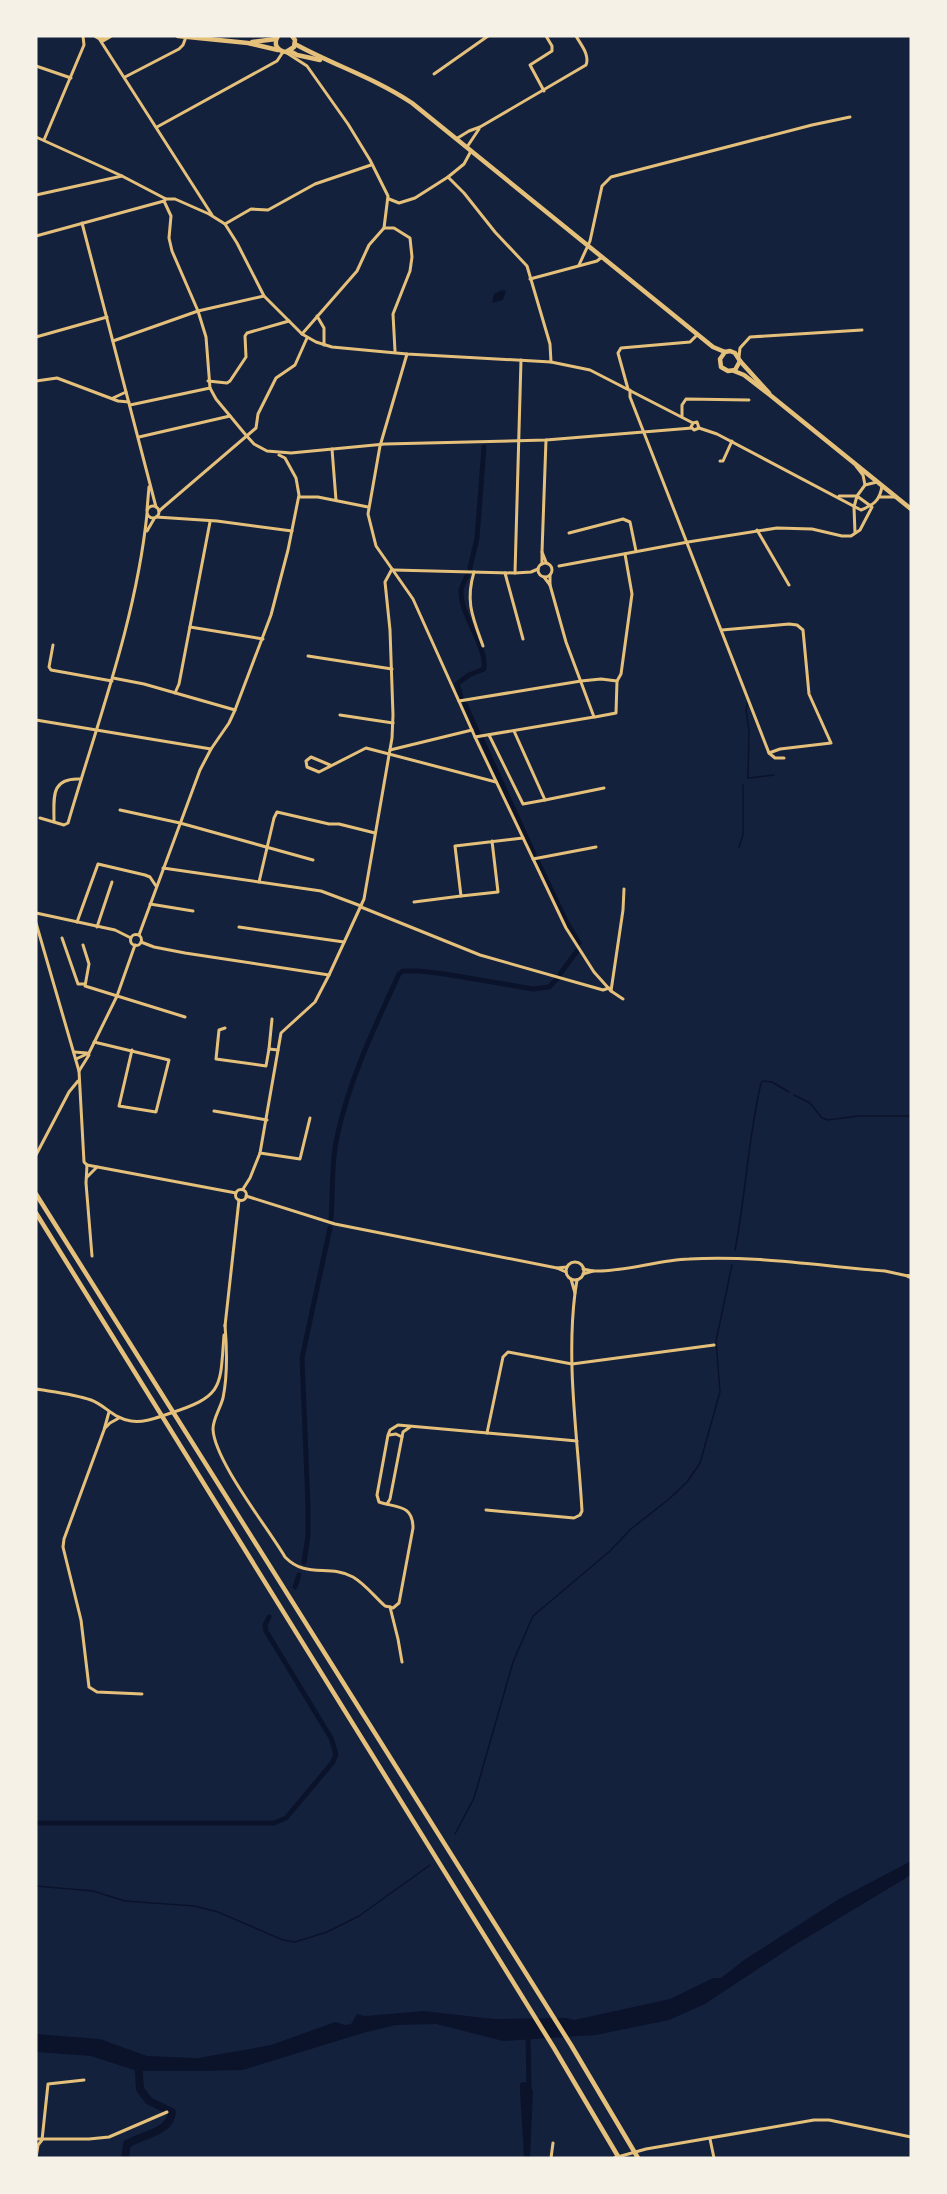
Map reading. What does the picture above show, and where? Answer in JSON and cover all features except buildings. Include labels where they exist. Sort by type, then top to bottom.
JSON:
[{"type":"main road","points":[[98,38],[105,40],[110,36]]},
{"type":"main road","points":[[178,36],[248,43],[325,61],[378,83],[400,95],[712,347],[725,352],[731,351],[770,395]]},
{"type":"main road","points":[[248,43],[277,37],[275,44],[284,51]]},
{"type":"main road","points":[[284,51],[294,38],[325,61]]},
{"type":"main road","points":[[712,347],[724,370],[736,371],[744,375],[911,509]]},
{"type":"main road","points":[[720,364],[721,356],[725,352]]},
{"type":"main road","points":[[730,371],[737,368],[739,359]]},
{"type":"main road","points":[[36,1194],[571,2045],[638,2158]]},
{"type":"main road","points":[[36,1213],[554,2048],[619,2158]]},
{"type":"street","points":[[44,140],[84,45],[83,36]]},
{"type":"street","points":[[434,74],[488,36]]},
{"type":"street","points":[[544,91],[530,65],[552,51],[552,46],[546,36]]},
{"type":"street","points":[[456,139],[544,91],[586,65],[588,61],[586,52],[576,36]]},
{"type":"street","points":[[125,77],[178,49],[183,45],[186,37]]},
{"type":"street","points":[[98,38],[158,127],[214,217]]},
{"type":"street","points":[[158,127],[277,61],[284,51],[307,66],[348,124],[387,192],[389,198],[384,228],[369,245],[357,271],[302,334]]},
{"type":"street","points":[[36,66],[71,78]]},
{"type":"street","points":[[579,265],[587,246],[602,186],[610,177],[850,117]]},
{"type":"street","points":[[389,198],[399,203],[407,202],[464,164],[480,127]]},
{"type":"street","points":[[36,137],[122,176],[165,200],[171,216],[172,251],[198,311],[206,337],[210,388],[254,444],[267,451],[277,453],[385,444],[546,440],[699,428],[712,431],[732,441],[868,515]]},
{"type":"street","points":[[225,224],[251,209],[268,210],[315,184],[371,165]]},
{"type":"street","points":[[36,195],[122,176]]},
{"type":"street","points":[[447,177],[524,261],[550,344],[551,362]]},
{"type":"street","points":[[36,236],[175,199],[225,224],[264,296],[302,334],[324,345],[407,354],[551,362],[590,370],[693,423],[698,423],[699,428]]},
{"type":"street","points":[[201,211],[207,205]]},
{"type":"street","points":[[82,223],[139,437],[149,485],[158,510]]},
{"type":"street","points":[[384,228],[394,228],[410,238],[412,257],[410,271],[393,314],[395,351]]},
{"type":"street","points":[[531,279],[597,261],[602,257]]},
{"type":"street","points":[[113,341],[198,311],[264,296]]},
{"type":"street","points":[[317,316],[324,328],[324,345]]},
{"type":"street","points":[[36,337],[107,318]]},
{"type":"street","points":[[208,381],[227,383],[230,381],[246,357],[245,336],[247,333],[290,321]]},
{"type":"street","points":[[739,359],[740,348],[750,338],[862,330]]},
{"type":"street","points":[[697,335],[690,342],[621,348],[618,352],[630,397],[769,753],[772,757],[784,758]]},
{"type":"street","points":[[146,533],[158,510],[256,428],[258,414],[276,378],[295,365],[308,338]]},
{"type":"street","points":[[731,351],[740,348]]},
{"type":"street","points":[[407,354],[380,446],[368,507],[369,522],[376,546],[414,599],[475,737],[566,928],[587,963],[610,990],[623,999]]},
{"type":"street","points":[[515,573],[521,360]]},
{"type":"street","points":[[36,381],[57,378],[129,403],[210,388]]},
{"type":"street","points":[[111,398],[126,392]]},
{"type":"street","points":[[682,416],[682,405],[686,399],[749,399]]},
{"type":"street","points":[[139,437],[230,416]]},
{"type":"street","points":[[692,428],[693,423]]},
{"type":"street","points":[[392,569],[515,573],[538,569],[542,564],[546,440]]},
{"type":"street","points":[[720,461],[723,461],[732,441]]},
{"type":"street","points":[[332,449],[336,500]]},
{"type":"street","points":[[141,942],[142,938],[139,935],[149,904],[200,770],[235,711],[273,609],[299,497],[296,478],[285,458],[277,453]]},
{"type":"street","points":[[853,462],[863,475],[865,485],[857,496],[854,507],[855,533]]},
{"type":"street","points":[[544,577],[559,567],[757,530],[797,527],[850,536],[860,530],[880,497],[880,484],[865,485]]},
{"type":"street","points":[[40,818],[64,825],[68,823],[98,730],[131,614],[146,533],[149,485]]},
{"type":"street","points":[[834,495],[857,496],[872,507]]},
{"type":"street","points":[[299,497],[336,500],[368,507]]},
{"type":"street","points":[[880,497],[895,497]]},
{"type":"street","points":[[147,512],[151,507],[167,516]]},
{"type":"street","points":[[861,510],[872,507]]},
{"type":"street","points":[[147,512],[150,517],[155,518],[167,516],[292,531]]},
{"type":"street","points":[[569,533],[623,519],[630,522],[636,551]]},
{"type":"street","points":[[176,693],[210,522]]},
{"type":"street","points":[[757,530],[789,585]]},
{"type":"street","points":[[542,552],[549,564],[550,585],[566,642],[594,715]]},
{"type":"street","points":[[475,737],[616,713],[617,681],[621,674],[632,594],[625,554]]},
{"type":"street","points":[[542,564],[559,567]]},
{"type":"street","points":[[87,1166],[236,1193],[243,1189],[250,1178],[260,1153],[281,1033],[311,1007],[329,975],[361,906],[390,752],[393,723],[389,609],[385,582],[392,569]]},
{"type":"street","points":[[538,569],[550,585]]},
{"type":"street","points":[[474,572],[469,593],[470,606],[483,646]]},
{"type":"street","points":[[505,573],[523,639]]},
{"type":"street","points":[[722,630],[789,624],[797,625],[803,630],[809,694],[831,743],[780,749],[769,753]]},
{"type":"street","points":[[190,627],[262,639]]},
{"type":"street","points":[[53,645],[51,670],[176,693],[235,711]]},
{"type":"street","points":[[308,656],[392,669]]},
{"type":"street","points":[[459,702],[581,681],[601,679],[617,681]]},
{"type":"street","points":[[340,715],[393,723]]},
{"type":"street","points":[[36,720],[211,748]]},
{"type":"street","points":[[390,752],[472,730]]},
{"type":"street","points":[[514,731],[545,800]]},
{"type":"street","points":[[489,735],[523,804],[604,788]]},
{"type":"street","points":[[330,765],[311,758],[306,761],[308,767],[319,772],[363,748],[390,752],[496,782]]},
{"type":"street","points":[[54,821],[54,795],[57,787],[69,778],[81,780]]},
{"type":"street","points":[[120,810],[180,823],[313,860]]},
{"type":"street","points":[[260,882],[277,812],[375,833]]},
{"type":"street","points":[[461,896],[455,846],[522,838]]},
{"type":"street","points":[[414,902],[498,892],[492,842]]},
{"type":"street","points":[[532,859],[596,847]]},
{"type":"street","points":[[77,922],[98,864],[145,874],[156,886]]},
{"type":"street","points":[[163,868],[321,891],[480,955],[603,990],[610,990]]},
{"type":"street","points":[[98,927],[112,882]]},
{"type":"street","points":[[610,990],[623,910],[624,889]]},
{"type":"street","points":[[149,904],[193,911]]},
{"type":"street","points":[[36,913],[115,930],[131,938],[135,945]]},
{"type":"street","points":[[36,923],[79,1071],[92,1256]]},
{"type":"street","points":[[239,927],[344,942]]},
{"type":"street","points":[[131,938],[139,935]]},
{"type":"street","points":[[62,938],[78,984],[185,1017]]},
{"type":"street","points":[[79,1071],[117,996],[135,945],[141,942],[185,953],[329,975]]},
{"type":"street","points":[[83,945],[89,964],[84,984]]},
{"type":"street","points":[[225,1028],[219,1030],[216,1059],[266,1066],[272,1019]]},
{"type":"street","points":[[94,1042],[132,1050],[169,1060],[156,1112],[120,1106],[132,1050]]},
{"type":"street","points":[[269,1049],[278,1050]]},
{"type":"street","points":[[74,1052],[89,1053]]},
{"type":"street","points":[[76,1059],[89,1053]]},
{"type":"street","points":[[36,1155],[69,1092],[79,1080]]},
{"type":"street","points":[[214,1111],[267,1120]]},
{"type":"street","points":[[260,1153],[300,1159],[310,1118]]},
{"type":"street","points":[[86,1178],[97,1167]]},
{"type":"street","points":[[243,1189],[246,1196],[335,1224],[557,1268],[566,1272],[571,1279],[575,1293]]},
{"type":"street","points":[[36,1389],[89,1399],[119,1418],[141,1422],[200,1403],[211,1395],[221,1372],[239,1200],[236,1193]]},
{"type":"street","points":[[239,1200],[246,1196]]},
{"type":"street","points":[[566,1272],[567,1267],[576,1262],[583,1269],[593,1271],[622,1270],[686,1259],[728,1258],[885,1271],[909,1277]]},
{"type":"street","points":[[557,1268],[567,1267]]},
{"type":"street","points":[[583,1269],[583,1274]]},
{"type":"street","points":[[486,1510],[574,1518],[582,1511],[571,1322],[578,1279],[583,1274],[593,1271]]},
{"type":"street","points":[[571,1279],[578,1279]]},
{"type":"street","points":[[225,1325],[227,1364],[221,1405],[213,1429],[219,1451],[285,1557],[298,1568],[329,1571],[352,1577],[390,1608],[399,1603],[413,1528],[410,1513],[400,1507],[379,1502],[377,1496],[388,1436],[394,1426],[577,1441]]},
{"type":"street","points":[[487,1433],[506,1354],[512,1352],[572,1364],[714,1345]]},
{"type":"street","points":[[109,1412],[65,1534],[63,1547],[81,1620],[89,1687],[97,1692],[141,1694]]},
{"type":"street","points":[[104,1430],[119,1418]]},
{"type":"street","points":[[387,1504],[390,1499],[402,1437],[406,1428],[414,1426]]},
{"type":"street","points":[[388,1436],[396,1434],[402,1437]]},
{"type":"street","points":[[390,1608],[399,1639],[402,1662]]},
{"type":"street","points":[[36,2158],[37,2145],[42,2140],[48,2084],[84,2080]]},
{"type":"street","points":[[36,2139],[109,2137],[167,2112]]},
{"type":"street","points":[[614,2158],[646,2149],[814,2121],[829,2120],[911,2137]]},
{"type":"street","points":[[710,2139],[714,2158]]},
{"type":"street","points":[[551,2158],[553,2143]]},
{"type":"water","points":[[502,290],[506,291],[503,300],[492,303],[494,294]]},
{"type":"water","points":[[911,1861],[911,1875],[793,1946],[705,2004],[669,2020],[596,2035],[503,2041],[436,2024],[396,2025],[243,2070],[137,2071],[91,2056],[36,2052],[36,2034],[100,2039],[147,2056],[198,2058],[271,2045],[335,2022],[351,2024],[357,2014],[365,2016],[423,2011],[494,2019],[567,2018],[574,2020],[670,1999],[713,1978],[721,1978],[744,1960],[839,1899]]},
{"type":"water","points":[[520,2083],[530,2084],[533,2092],[530,2158],[524,2158]]},
{"type":"waterway","points":[[470,568],[477,538],[484,447]]},
{"type":"waterway","points":[[461,697],[457,684],[469,675],[484,669],[482,650],[462,600],[461,590],[467,576]]},
{"type":"waterway","points":[[748,700],[746,710],[749,730],[748,778],[774,775]]},
{"type":"waterway","points":[[465,704],[478,733]]},
{"type":"waterway","points":[[482,740],[534,854]]},
{"type":"waterway","points":[[739,847],[743,835],[743,785]]},
{"type":"waterway","points":[[538,862],[579,943]]},
{"type":"waterway","points":[[560,974],[577,951]]},
{"type":"waterway","points":[[331,1219],[334,1157],[342,1116],[364,1054],[399,974],[403,971],[419,971],[533,989],[549,987],[557,979]]},
{"type":"waterway","points":[[735,1250],[761,1083],[763,1081],[772,1082],[789,1092]]},
{"type":"waterway","points":[[794,1095],[810,1103],[822,1118],[828,1120],[858,1116],[911,1116]]},
{"type":"waterway","points":[[304,1562],[308,1536],[308,1505],[302,1358],[330,1228]]},
{"type":"waterway","points":[[455,1834],[474,1798],[513,1662],[533,1616],[610,1551],[631,1529],[669,1499],[687,1482],[700,1463],[720,1392],[716,1341],[732,1265]]},
{"type":"waterway","points":[[295,1587],[299,1575]]},
{"type":"waterway","points":[[36,1823],[274,1823],[286,1818],[333,1762],[336,1754],[331,1738],[266,1631],[265,1625],[269,1617]]},
{"type":"waterway","points":[[36,1886],[93,1891],[125,1901],[194,1906],[218,1912],[283,1940],[295,1942],[327,1932],[359,1916],[430,1865]]},
{"type":"waterway","points":[[528,2034],[529,2090]]},
{"type":"waterway","points":[[125,2158],[127,2144],[161,2129],[170,2119],[172,2112],[149,2101],[140,2089],[138,2060]]}]
